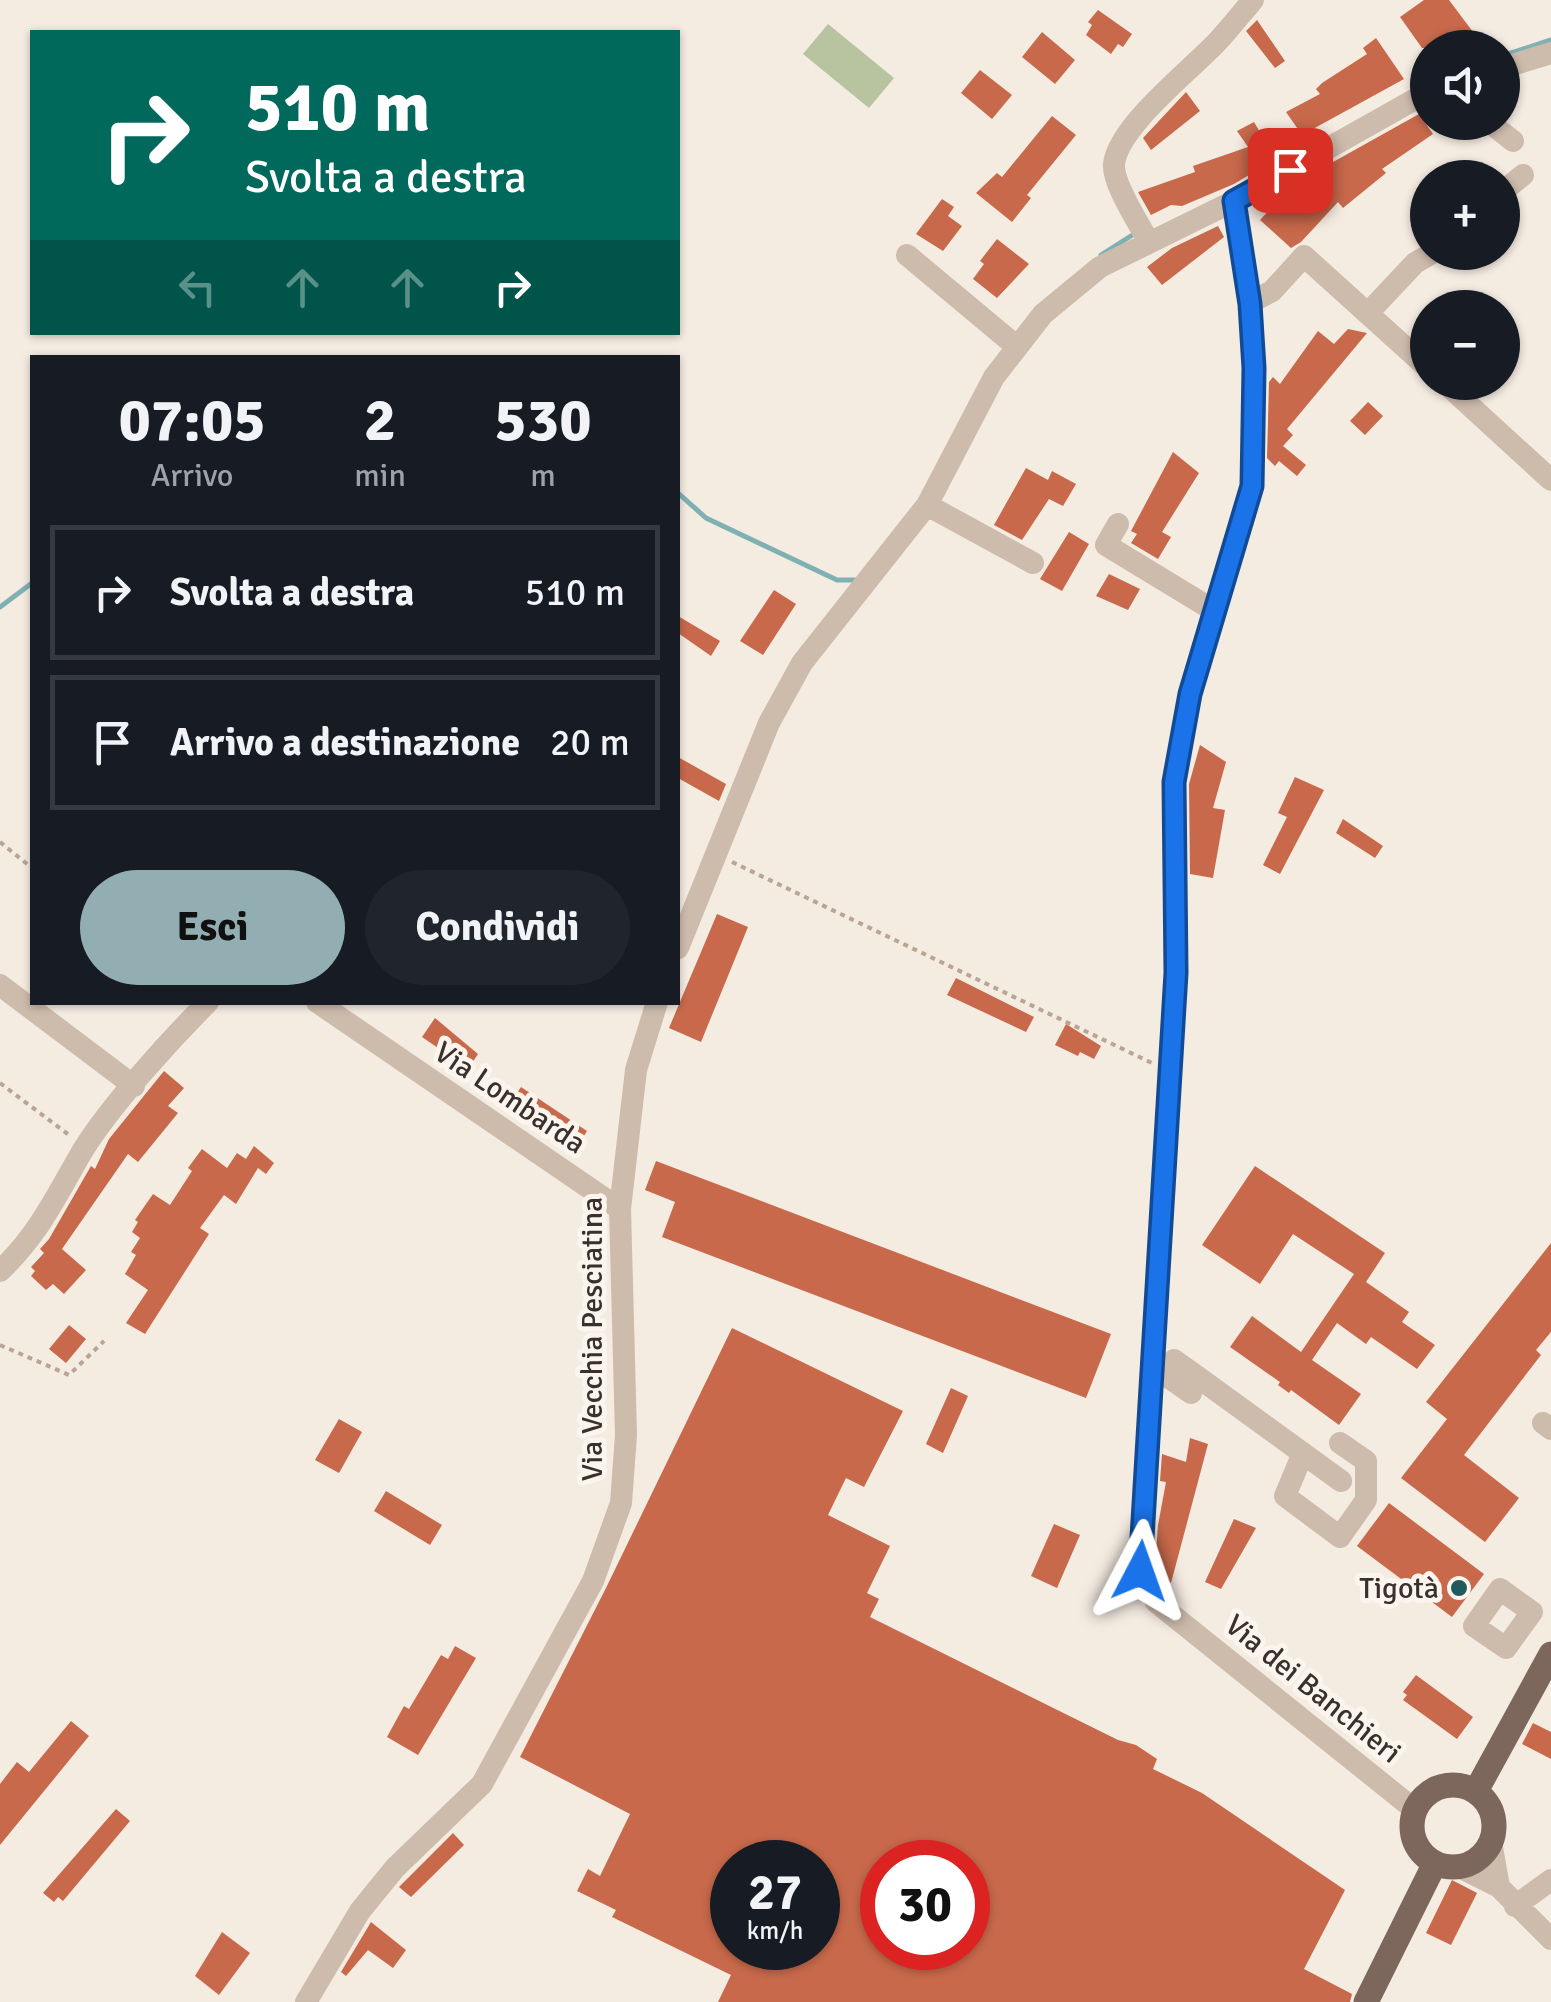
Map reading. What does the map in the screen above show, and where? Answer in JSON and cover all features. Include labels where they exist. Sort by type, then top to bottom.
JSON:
[{"type":"main road","points":[[1476,1791],[1551,1654]]},
{"type":"main road","points":[[1452,1784],[1476,1791],[1492,1813],[1491,1842],[1472,1862],[1447,1865],[1417,1846],[1413,1835],[1415,1810],[1430,1792],[1452,1784]]},
{"type":"main road","points":[[1366,2002],[1447,1865]]},
{"type":"street","points":[[1148,241],[1117,180],[1114,162],[1128,134],[1159,96],[1217,43],[1252,0]]},
{"type":"street","points":[[1520,62],[1551,53]]},
{"type":"street","points":[[680,943],[768,723],[802,663],[927,505],[1011,342],[1100,267],[1234,201],[1410,105]]},
{"type":"street","name":"Via dei Banchieri","points":[[1234,201],[1250,304],[1254,368],[1252,486],[1190,694],[1174,782],[1176,973],[1163,1363],[1140,1571],[1156,1602],[1415,1810]]},
{"type":"street","points":[[907,255],[1011,342]]},
{"type":"street","points":[[1250,304],[1272,291],[1304,256],[1410,352]]},
{"type":"street","points":[[1368,313],[1410,269]]},
{"type":"street","points":[[1464,400],[1551,480]]},
{"type":"street","points":[[927,505],[1034,563]]},
{"type":"street","points":[[1118,524],[1106,545],[1213,610]]},
{"type":"street","points":[[0,986],[134,1086]]},
{"type":"street","points":[[0,1270],[48,1214],[85,1147],[205,1005]]},
{"type":"street","name":"Via Lombarda","points":[[321,1005],[620,1210]]},
{"type":"street","name":"Via Vecchia Pesciatina","points":[[306,2002],[360,1910],[395,1868],[482,1784],[593,1581],[621,1503],[626,1435],[620,1210],[636,1070],[656,1005]]},
{"type":"street","points":[[1163,1363],[1192,1393],[1195,1376],[1342,1481]]},
{"type":"street","points":[[1303,1453],[1285,1496],[1340,1536],[1366,1500],[1366,1461],[1340,1443]]},
{"type":"street","points":[[1515,1647],[1538,1617],[1500,1589],[1474,1626],[1515,1647],[1551,1654]]},
{"type":"street","points":[[1491,1842],[1499,1887]]},
{"type":"street","points":[[1447,1865],[1499,1887],[1551,1938]]},
{"type":"street","points":[[1515,1906],[1551,1880]]},
{"type":"path","points":[[0,842],[30,866]]},
{"type":"path","points":[[715,854],[1170,1071]]},
{"type":"path","points":[[0,1083],[85,1147]]},
{"type":"path","points":[[0,1345],[69,1375],[104,1341]]},
{"type":"green space","points":[[828,24],[894,78],[869,108],[803,54]]},
{"type":"building","points":[[1424,0],[1449,0],[1472,30],[1410,31],[1400,17]]},
{"type":"building","points":[[1098,10],[1132,34],[1123,47],[1118,44],[1111,54],[1086,35],[1092,25],[1088,22]]},
{"type":"building","points":[[1257,20],[1285,61],[1275,68],[1246,31]]},
{"type":"building","points":[[1042,32],[1075,60],[1055,84],[1022,57]]},
{"type":"building","points":[[1376,38],[1404,79],[1302,135],[1286,112],[1320,94],[1316,89],[1322,83],[1367,54],[1363,48]]},
{"type":"building","points":[[980,70],[1012,95],[992,119],[961,93]]},
{"type":"building","points":[[1186,92],[1200,111],[1151,150],[1143,138]]},
{"type":"building","points":[[1052,116],[1076,135],[1027,195],[1031,198],[1012,222],[976,193],[997,173],[1002,177]]},
{"type":"building","points":[[1410,119],[1410,140],[1424,140],[1382,169],[1386,173],[1343,208],[1338,202],[1291,248],[1260,220],[1292,185]]},
{"type":"building","points":[[1254,122],[1264,139],[1277,134],[1284,154],[1234,184],[1151,215],[1138,192],[1195,172],[1193,166],[1248,147],[1237,131]]},
{"type":"building","points":[[942,199],[954,207],[948,216],[962,226],[943,251],[916,234]]},
{"type":"building","points":[[1218,226],[1224,237],[1162,285],[1147,267],[1172,248]]},
{"type":"building","points":[[997,239],[1029,264],[997,298],[973,279],[984,264],[980,261]]},
{"type":"building","points":[[1348,329],[1367,333],[1287,429],[1293,435],[1283,446],[1306,465],[1297,476],[1279,461],[1275,466],[1267,458],[1269,382],[1273,377],[1280,384],[1318,331],[1334,344]]},
{"type":"building","points":[[1368,402],[1383,416],[1365,435],[1350,421]]},
{"type":"building","points":[[1173,452],[1199,473],[1162,532],[1171,537],[1158,559],[1131,543],[1137,534],[1131,531]]},
{"type":"building","points":[[1026,468],[1048,480],[1052,471],[1076,484],[1063,506],[1049,499],[1022,540],[994,525]]},
{"type":"building","points":[[1069,532],[1089,544],[1062,591],[1040,579]]},
{"type":"building","points":[[1109,574],[1140,589],[1128,610],[1096,596]]},
{"type":"building","points":[[774,590],[796,604],[763,655],[740,641]]},
{"type":"building","points":[[680,617],[720,641],[711,656],[680,634]]},
{"type":"building","points":[[1200,745],[1226,762],[1213,808],[1225,810],[1213,878],[1190,874],[1189,784]]},
{"type":"building","points":[[680,758],[726,784],[719,801],[680,779]]},
{"type":"building","points":[[1295,777],[1324,790],[1280,874],[1263,865],[1287,817],[1278,813]]},
{"type":"building","points":[[1343,819],[1383,846],[1375,858],[1336,833]]},
{"type":"building","points":[[717,914],[748,927],[701,1042],[669,1028]]},
{"type":"building","points":[[956,978],[1034,1017],[1026,1032],[947,995]]},
{"type":"building","points":[[435,1018],[478,1054],[468,1069],[453,1058],[447,1066],[436,1058],[441,1050],[422,1037]]},
{"type":"building","points":[[1066,1024],[1101,1046],[1094,1059],[1055,1045]]},
{"type":"building","points":[[164,1071],[184,1088],[168,1106],[178,1113],[138,1162],[128,1154],[62,1249],[86,1270],[64,1294],[53,1284],[46,1290],[31,1276],[35,1271],[31,1267],[44,1253],[40,1249],[91,1166],[95,1169],[109,1139]]},
{"type":"building","points":[[521,1087],[587,1131],[574,1152],[507,1108]]},
{"type":"building","points":[[254,1146],[274,1163],[266,1174],[258,1168],[236,1204],[224,1195],[200,1228],[209,1234],[145,1334],[126,1323],[148,1290],[125,1274],[140,1238],[132,1232],[138,1222],[135,1220],[153,1194],[170,1205],[202,1149],[227,1168],[237,1153],[246,1159]]},
{"type":"building","points":[[656,1161],[1111,1334],[1086,1398],[662,1237],[675,1202],[645,1190]]},
{"type":"building","points":[[1255,1166],[1385,1253],[1366,1282],[1409,1312],[1402,1322],[1435,1345],[1417,1369],[1371,1337],[1366,1344],[1337,1323],[1312,1360],[1361,1394],[1339,1425],[1291,1390],[1289,1393],[1278,1385],[1280,1382],[1230,1347],[1252,1316],[1301,1352],[1354,1274],[1293,1234],[1260,1284],[1202,1245]]},
{"type":"building","points":[[1551,1243],[1551,1332],[1536,1350],[1541,1355],[1464,1455],[1519,1498],[1485,1542],[1401,1478],[1447,1419],[1426,1402]]},
{"type":"building","points":[[69,1325],[86,1339],[66,1363],[49,1349]]},
{"type":"building","points":[[732,1328],[903,1411],[864,1487],[846,1478],[828,1515],[890,1546],[867,1593],[879,1599],[870,1617],[1118,1740],[1136,1745],[1157,1759],[1153,1769],[1202,1793],[1345,1890],[1304,1969],[1352,1994],[1350,2002],[718,2002],[731,1975],[721,1970],[840,1970],[840,1840],[710,1840],[710,1965],[612,1917],[616,1910],[577,1891],[588,1869],[600,1876],[630,1814],[520,1757]]},
{"type":"building","points":[[951,1388],[968,1396],[943,1453],[926,1444]]},
{"type":"building","points":[[339,1419],[362,1432],[339,1473],[315,1460]]},
{"type":"building","points":[[1190,1438],[1208,1444],[1171,1583],[1161,1578],[1155,1568],[1166,1482],[1160,1481],[1162,1454],[1186,1462]]},
{"type":"building","points":[[386,1491],[442,1525],[430,1545],[374,1511]]},
{"type":"building","points":[[1389,1503],[1484,1574],[1452,1617],[1357,1546]]},
{"type":"building","points":[[1234,1519],[1256,1528],[1221,1589],[1205,1582]]},
{"type":"building","points":[[1054,1524],[1080,1535],[1057,1588],[1031,1576]]},
{"type":"building","points":[[455,1646],[476,1658],[418,1755],[387,1737],[441,1655],[448,1659]]},
{"type":"building","points":[[1416,1675],[1473,1717],[1457,1739],[1403,1700],[1407,1695],[1403,1692]]},
{"type":"building","points":[[71,1721],[89,1736],[0,1845],[0,1784],[17,1762],[29,1772]]},
{"type":"building","points":[[1533,1723],[1551,1732],[1551,1759],[1522,1744]]},
{"type":"building","points":[[116,1809],[130,1821],[63,1901],[58,1897],[54,1902],[43,1893]]},
{"type":"building","points":[[453,1833],[464,1845],[411,1897],[399,1887]]},
{"type":"building","points":[[1452,1880],[1477,1893],[1451,1945],[1426,1933]]},
{"type":"building","points":[[371,1922],[406,1950],[393,1968],[368,1950],[346,1976],[341,1972]]},
{"type":"building","points":[[222,1932],[250,1953],[219,1995],[195,1976]]},
{"type":"waterway","points":[[1520,50],[1551,40]]},
{"type":"waterway","points":[[1101,255],[1134,234]]},
{"type":"waterway","points":[[680,495],[706,518],[837,580],[855,580]]},
{"type":"waterway","points":[[0,607],[30,584]]},
{"type":"place","name":"Tigotà","points":[[1459,1588]]},
{"type":"route","points":[[1140,1571],[1176,973],[1174,782],[1190,694],[1252,486],[1254,368],[1250,304],[1234,201],[1290,170]]}]
